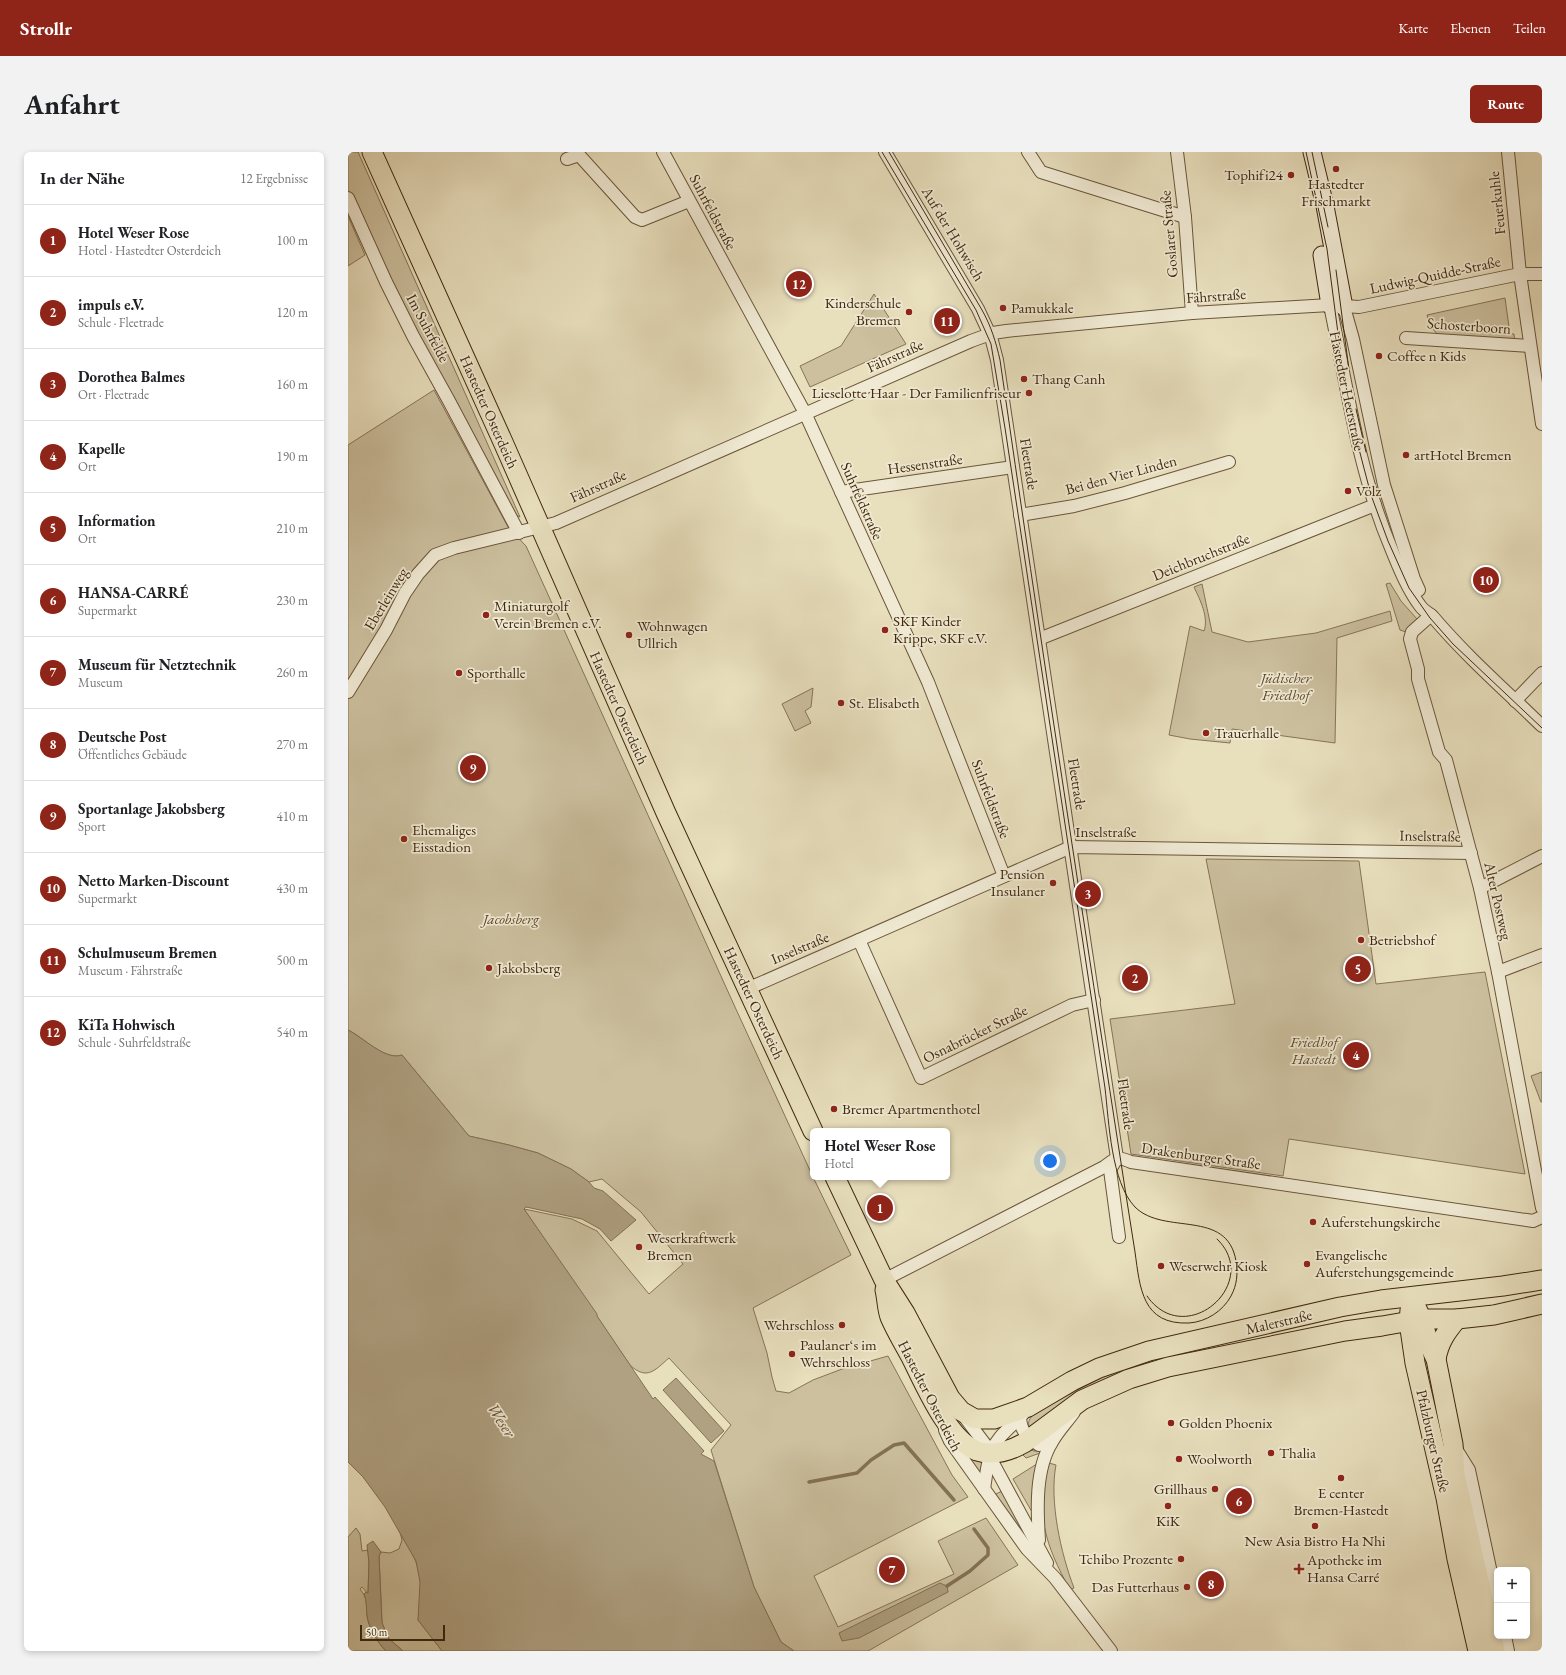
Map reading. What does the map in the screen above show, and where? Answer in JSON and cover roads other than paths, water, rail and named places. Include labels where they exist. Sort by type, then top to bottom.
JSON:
[{"type":"main road","name":"Hastedter Osterdeich","points":[[372,152],[642,759],[746,989],[812,1128]]},
{"type":"main road","name":"Hastedter Osterdeich","points":[[836,1180],[884,1280],[905,1313],[950,1398],[961,1411]]},
{"type":"main road","name":"Hastedter Osterdeich","points":[[884,1280],[890,1316],[937,1410]]},
{"type":"main road","name":"Malerstraße","points":[[961,1411],[975,1419],[994,1418],[1024,1413],[1072,1381],[1099,1368],[1134,1355],[1340,1307],[1542,1280]]},
{"type":"main road","name":"Pfalzburger Straße","points":[[1411,1297],[1415,1320],[1415,1363],[1446,1498],[1457,1559],[1478,1651]]},
{"type":"main road","name":"Malerstraße","points":[[937,1410],[965,1443],[976,1450],[1000,1452],[1013,1449],[1029,1439],[1082,1400],[1129,1379],[1168,1367],[1345,1331],[1415,1320],[1457,1319],[1494,1315],[1542,1304]]},
{"type":"main road","name":"Pfalzburger Straße","points":[[1436,1359],[1438,1346],[1447,1331],[1457,1319]]},
{"type":"main road","name":"Pfalzburger Straße","points":[[1415,1320],[1436,1359],[1453,1444],[1455,1475],[1495,1651]]},
{"type":"street","name":"Suhrfeldstraße","points":[[663,152],[805,414],[928,682],[1004,876]]},
{"type":"street","name":"Auf der Hohwisch","points":[[885,152],[978,309],[990,334]]},
{"type":"street","points":[[1028,152],[1041,172],[1185,217]]},
{"type":"street","name":"Goslarer Straße","points":[[1177,152],[1185,217],[1192,313]]},
{"type":"street","name":"Hastedter Heerstraße","points":[[1306,152],[1336,306],[1353,340],[1384,485],[1414,579],[1431,615]]},
{"type":"street","name":"Hastedter Heerstraße","points":[[1312,152],[1325,206],[1336,306],[1354,430],[1375,505],[1397,564],[1422,608],[1431,615],[1462,650],[1542,726]]},
{"type":"street","name":"Feuerkuhle","points":[[1508,152],[1520,274],[1542,424]]},
{"type":"street","points":[[566,159],[579,155],[635,217],[642,220],[689,201]]},
{"type":"street","name":"Im Suhrfelde","points":[[348,198],[386,282],[413,336],[519,533]]},
{"type":"street","name":"Ludwig-Quidde-Straße","points":[[1336,306],[1360,307],[1520,274],[1542,274]]},
{"type":"street","name":"Fährstraße","points":[[540,528],[556,523],[990,334],[1006,331],[1192,313],[1336,306]]},
{"type":"street","name":"Fleetrade","points":[[990,334],[997,360],[1117,1158],[1110,1170],[1119,1237]]},
{"type":"street","name":"Schosterboorn","points":[[1406,338],[1530,346]]},
{"type":"street","name":"Bei den Vier Linden","points":[[1020,515],[1074,506],[1125,493],[1229,462]]},
{"type":"street","name":"Hessenstraße","points":[[841,492],[1013,467]]},
{"type":"street","name":"Deichbruchstraße","points":[[1039,639],[1375,505]]},
{"type":"street","name":"Eberleinweg","points":[[348,692],[386,630],[405,593],[418,574],[435,555],[454,548],[540,528]]},
{"type":"street","name":"Alter Postweg","points":[[1431,615],[1412,632],[1410,639],[1418,669],[1418,679],[1439,752],[1446,760],[1480,888],[1498,972],[1542,1208]]},
{"type":"street","points":[[1515,701],[1542,673]]},
{"type":"street","name":"Inselstraße","points":[[746,989],[1071,847],[1471,853]]},
{"type":"street","points":[[1480,888],[1542,856]]},
{"type":"street","name":"Osnabrücker Straße","points":[[859,940],[921,1078],[1072,1005],[1094,1000]]},
{"type":"street","points":[[1498,972],[1542,955]]},
{"type":"street","points":[[884,1280],[1117,1158]]},
{"type":"street","name":"Drakenburger Straße","points":[[1117,1158],[1131,1162],[1533,1221],[1542,1217]]},
{"type":"street","name":"Malerstraße","points":[[1037,1544],[1039,1540],[1038,1490],[1043,1466],[1051,1442],[1082,1400]]},
{"type":"street","name":"Hastedter Osterdeich","points":[[937,1410],[950,1442],[1027,1549],[1055,1578],[1110,1651]]},
{"type":"street","name":"Hastedter Osterdeich","points":[[961,1411],[991,1452],[993,1463],[1055,1578]]},
{"type":"street","points":[[1024,1413],[1022,1429],[1029,1439],[1039,1445],[1051,1442]]},
{"type":"street","name":"Malerstraße","points":[[984,1489],[991,1452],[1003,1434],[1024,1413]]},
{"type":"street","name":"Pfalzburger Straße","points":[[1453,1444],[1468,1470],[1494,1587]]},
{"type":"street","points":[[1506,1639],[1508,1651]]},
{"type":"water","name":"Weser","points":[[348,1030],[381,1052],[395,1056],[402,1055],[469,1136],[538,1153],[571,1169],[589,1182],[594,1188],[603,1191],[636,1220],[611,1241],[600,1229],[582,1219],[526,1207],[524,1209],[597,1314],[653,1399],[655,1397],[704,1451],[701,1454],[714,1461],[754,1587],[781,1642],[794,1651],[442,1651],[418,1620],[420,1582],[416,1561],[385,1507],[363,1477],[348,1462]]},
{"type":"water","points":[[676,1378],[724,1431],[711,1443],[663,1390]]},
{"type":"water","points":[[373,1541],[381,1552],[379,1556],[382,1623],[389,1639],[403,1651],[386,1651],[369,1625],[364,1594],[366,1592],[368,1593],[369,1563],[367,1545]]},
{"type":"water","points":[[940,1583],[947,1586],[948,1592],[859,1638],[842,1641],[839,1633]]},
{"type":"waterway","points":[[809,1482],[857,1473],[871,1460],[894,1445],[904,1443],[954,1500]]},
{"type":"waterway","points":[[947,1586],[970,1571],[988,1555],[988,1548],[974,1529]]},
{"type":"tram line","points":[[882,152],[976,310],[991,344],[1105,1088],[1112,1151],[1116,1167],[1121,1183],[1127,1196],[1135,1207],[1147,1215],[1162,1220],[1208,1228],[1220,1234],[1230,1245],[1236,1261],[1236,1284],[1228,1301],[1213,1315],[1195,1322],[1173,1322],[1161,1318],[1146,1302],[1139,1279],[1135,1252],[1126,1195],[1110,1091],[1094,986],[1062,778],[1000,360],[997,347],[991,328],[982,310],[889,152]]},
{"type":"tram line","points":[[1306,152],[1327,249],[1342,364],[1354,430],[1371,495],[1388,541],[1409,588],[1430,618],[1453,644],[1542,728]]},
{"type":"tram line","points":[[1312,152],[1328,227]]},
{"type":"tram line","points":[[1336,270],[1349,370]]},
{"type":"tram line","points":[[1356,409],[1366,452]]},
{"type":"tram line","points":[[1147,1296],[1163,1311],[1180,1316],[1198,1314],[1214,1305],[1225,1291],[1231,1274],[1229,1256],[1217,1239]]},
{"type":"place","name":"Hastedter Frischmarkt","points":[[1336,169]]},
{"type":"place","name":"Tophifi24","points":[[1291,175]]},
{"type":"place","name":"KiTa Hohwisch","points":[[799,284]]},
{"type":"place","name":"Pamukkale","points":[[1003,308]]},
{"type":"place","name":"Kinderschule Bremen","points":[[909,312]]},
{"type":"place","name":"Schulmuseum Bremen","points":[[947,321]]},
{"type":"place","name":"Coffee n Kids","points":[[1379,356]]},
{"type":"place","name":"Thang Canh","points":[[1024,379]]},
{"type":"place","name":"Lieselotte Haar - Der Familienfriseur","points":[[1029,393]]},
{"type":"place","name":"artHotel Bremen","points":[[1406,455]]},
{"type":"place","name":"Völz","points":[[1348,491]]},
{"type":"place","name":"Netto Marken-Discount","points":[[1486,580]]},
{"type":"place","name":"Miniaturgolf Verein Bremen e.V.","points":[[486,615]]},
{"type":"place","name":"SKF Kinder Krippe, SKF e.V.","points":[[885,630]]},
{"type":"place","name":"Wohnwagen Ullrich","points":[[629,635]]},
{"type":"place","name":"Sporthalle","points":[[459,673]]},
{"type":"place","name":"St. Elisabeth","points":[[841,703]]},
{"type":"place","name":"Trauerhalle","points":[[1206,733]]},
{"type":"place","name":"Sportanlage Jakobsberg","points":[[473,768]]},
{"type":"place","name":"Ehemaliges Eisstadion","points":[[404,839]]},
{"type":"place","name":"Pension Insulaner","points":[[1053,883]]},
{"type":"place","name":"Dorothea Balmes","points":[[1088,894]]},
{"type":"place","name":"Betriebshof","points":[[1361,940]]},
{"type":"place","name":"Jakobsberg","points":[[489,968]]},
{"type":"place","name":"Information","points":[[1358,969]]},
{"type":"place","name":"impuls e.V.","points":[[1135,978]]},
{"type":"place","name":"Kapelle","points":[[1356,1055]]},
{"type":"place","name":"Bremer Apartmenthotel","points":[[834,1109]]},
{"type":"place","name":"Hotel Weser Rose","points":[[880,1208]]},
{"type":"place","name":"Auferstehungskirche","points":[[1313,1222]]},
{"type":"place","name":"Weserkraftwerk Bremen","points":[[639,1247]]},
{"type":"place","name":"Evangelische Auferstehungsgemeinde","points":[[1307,1264]]},
{"type":"place","name":"Weserwehr Kiosk","points":[[1161,1266]]},
{"type":"place","name":"Wehrschloss","points":[[842,1325]]},
{"type":"place","name":"Paulaner‘s im Wehrschloss","points":[[792,1354]]},
{"type":"place","name":"Golden Phoenix","points":[[1171,1423]]},
{"type":"place","name":"Thalia","points":[[1271,1453]]},
{"type":"place","name":"Woolworth","points":[[1179,1459]]},
{"type":"place","name":"E center Bremen-Hastedt","points":[[1341,1478]]},
{"type":"place","name":"Grillhaus","points":[[1215,1489]]},
{"type":"place","name":"HANSA-CARRÉ","points":[[1239,1501]]},
{"type":"place","name":"KiK","points":[[1168,1506]]},
{"type":"place","name":"New Asia Bistro Ha Nhi","points":[[1315,1526]]},
{"type":"place","name":"Tchibo Prozente","points":[[1181,1559]]},
{"type":"place","name":"Apotheke im Hansa Carré","points":[[1299,1569]]},
{"type":"place","name":"Museum für Netztechnik","points":[[892,1570]]},
{"type":"place","name":"Deutsche Post","points":[[1211,1584]]},
{"type":"place","name":"Das Futterhaus","points":[[1187,1587]]},
{"type":"park label","name":"Jüdischer Friedhof","points":[[1286,686]]},
{"type":"park label","name":"Jacobsberg","points":[[511,919]]},
{"type":"park label","name":"Friedhof Hastedt","points":[[1314,1050]]}]
